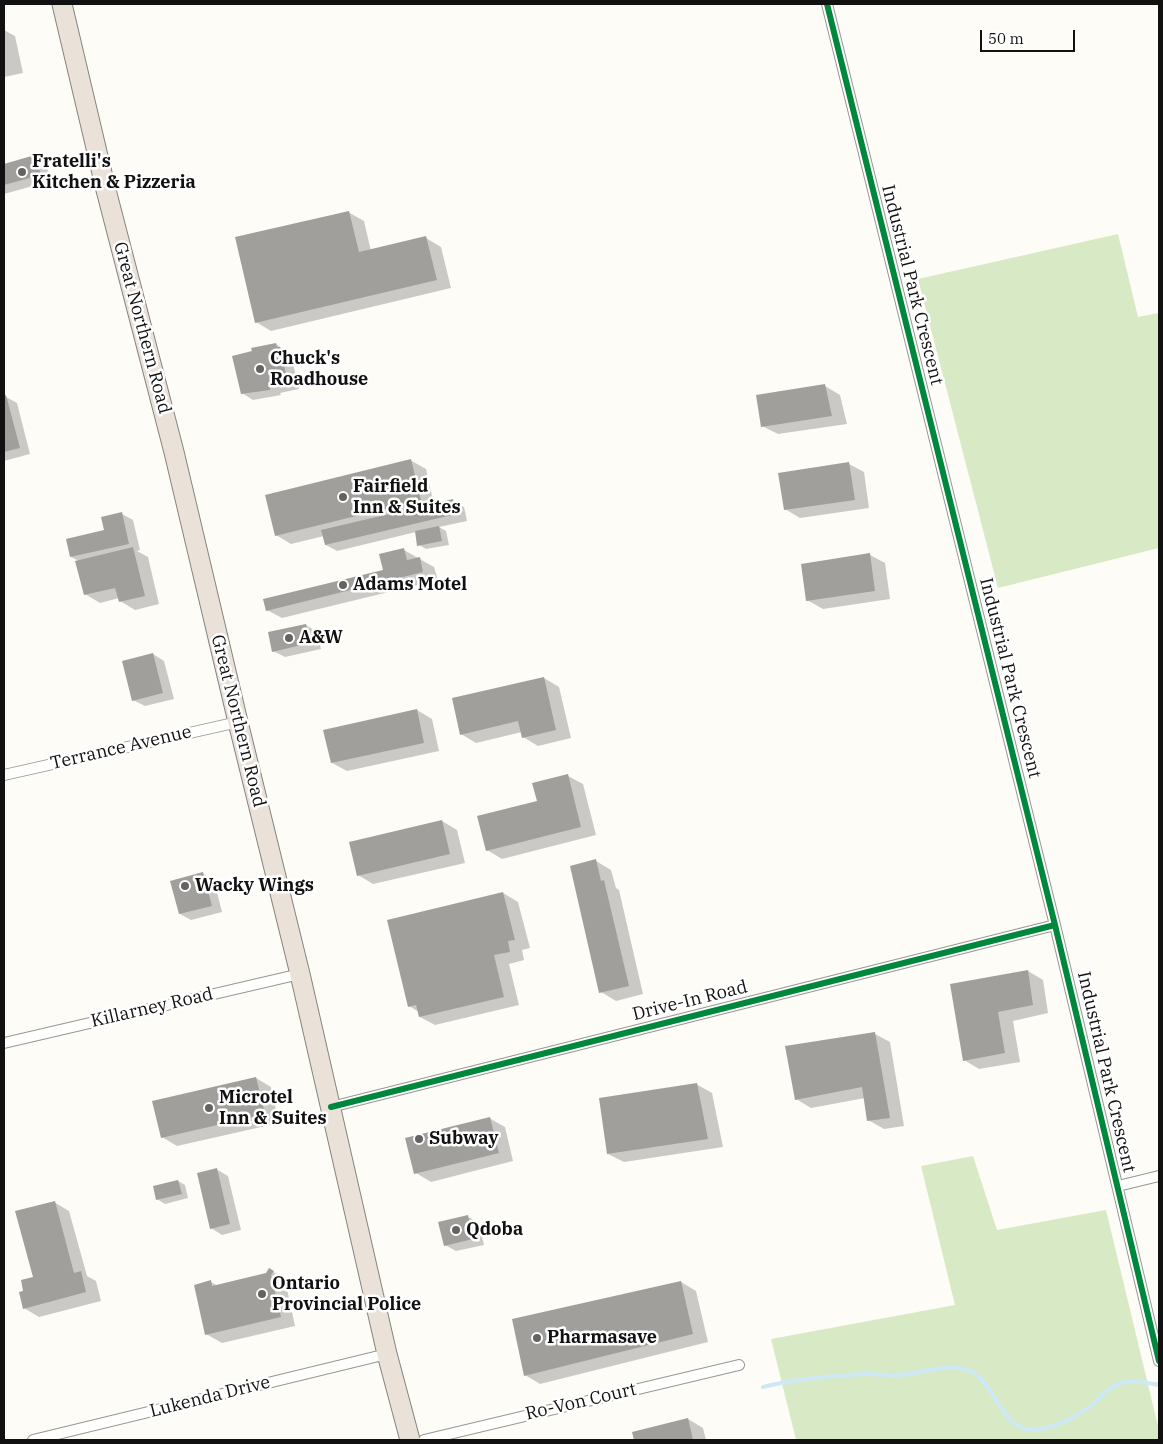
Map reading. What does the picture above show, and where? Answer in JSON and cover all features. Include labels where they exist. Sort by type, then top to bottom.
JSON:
[{"type":"highway","name":"Great Northern Road","points":[[62,4],[106,190],[174,452],[300,974],[387,1354],[410,1440]]},
{"type":"street","name":"Industrial Park Crescent","points":[[827,4],[1055,926],[1159,1361]]},
{"type":"street","name":"Terrance Avenue","points":[[4,775],[238,722]]},
{"type":"street","name":"Drive-In Road","points":[[331,1107],[1055,926]]},
{"type":"street","name":"Killarney Road","points":[[4,1043],[300,974]]},
{"type":"street","points":[[1118,1186],[1159,1176]]},
{"type":"street","name":"Lukenda Drive","points":[[33,1440],[387,1354]]},
{"type":"street","name":"Ro-Von Court","points":[[424,1440],[739,1365]]},
{"type":"green space","points":[[1118,234],[1138,317],[1159,313],[1159,548],[998,588],[918,279]]},
{"type":"green space","points":[[973,1156],[997,1230],[1106,1210],[1159,1430],[1159,1440],[796,1440],[771,1339],[955,1305],[921,1166]]},
{"type":"building","name":"Fratelli's Kitchen & Pizzeria","points":[[35,155],[41,175],[4,185],[4,164]]},
{"type":"building","points":[[349,211],[359,252],[426,236],[437,280],[255,323],[235,237]]},
{"type":"building","name":"Chuck's Roadhouse","points":[[276,343],[277,347],[280,347],[288,383],[270,387],[270,390],[241,394],[232,356],[252,351],[251,348]]},
{"type":"building","points":[[825,384],[832,416],[761,427],[756,395]]},
{"type":"building","points":[[6,395],[20,448],[4,452],[4,396]]},
{"type":"building","name":"Fairfield Inn & Suites","points":[[411,459],[421,500],[275,536],[265,495]]},
{"type":"building","points":[[849,462],[855,500],[784,510],[778,473]]},
{"type":"building","points":[[453,499],[456,514],[325,545],[321,530]]},
{"type":"building","points":[[122,512],[129,544],[70,557],[66,539],[104,530],[101,517]]},
{"type":"building","points":[[439,526],[442,541],[417,546],[415,531]]},
{"type":"building","points":[[133,547],[145,596],[119,602],[115,588],[84,595],[75,561]]},
{"type":"building","name":"Adams Motel","points":[[404,548],[407,560],[420,557],[423,572],[266,611],[263,599],[383,570],[379,554]]},
{"type":"building","points":[[870,553],[875,591],[806,601],[801,564]]},
{"type":"building","name":"A&W","points":[[306,624],[310,643],[272,652],[268,632]]},
{"type":"building","points":[[153,653],[163,693],[132,701],[122,661]]},
{"type":"building","points":[[544,677],[556,730],[522,738],[518,721],[460,735],[452,698]]},
{"type":"building","points":[[417,709],[424,743],[331,763],[323,730]]},
{"type":"building","points":[[568,774],[581,827],[486,851],[477,816],[537,801],[532,783]]},
{"type":"building","points":[[442,820],[450,854],[357,876],[349,842]]},
{"type":"building","points":[[596,859],[601,881],[604,880],[629,986],[599,993],[570,866]]},
{"type":"building","points":[[203,872],[212,906],[179,914],[170,881]]},
{"type":"building","points":[[503,892],[515,940],[508,941],[510,952],[494,955],[504,997],[419,1017],[416,1005],[408,1007],[387,920]]},
{"type":"building","points":[[1028,970],[1033,1005],[998,1012],[1005,1053],[963,1061],[950,984]]},
{"type":"building","points":[[875,1032],[890,1118],[867,1121],[862,1087],[795,1100],[785,1046]]},
{"type":"building","name":"Microtel Inn & Suites","points":[[256,1077],[265,1114],[161,1138],[152,1101]]},
{"type":"building","points":[[697,1083],[708,1139],[607,1154],[599,1098]]},
{"type":"building","points":[[490,1117],[499,1153],[414,1174],[405,1138]]},
{"type":"building","points":[[217,1168],[230,1224],[210,1229],[197,1173]]},
{"type":"building","points":[[178,1180],[182,1194],[156,1200],[153,1186]]},
{"type":"building","points":[[55,1201],[74,1273],[81,1271],[86,1292],[23,1309],[19,1292],[23,1291],[21,1280],[33,1277],[15,1211]]},
{"type":"building","name":"Qdoba","points":[[468,1215],[473,1239],[444,1246],[438,1222]]},
{"type":"building","points":[[269,1268],[274,1271],[271,1275],[281,1317],[205,1335],[194,1285],[211,1280],[212,1286],[266,1273]]},
{"type":"building","points":[[681,1281],[693,1334],[524,1376],[512,1319]]},
{"type":"building","points":[[688,1418],[693,1440],[634,1440],[632,1432]]},
{"type":"waterway","points":[[763,1387],[802,1379],[868,1374],[898,1375],[946,1368],[964,1369],[980,1378],[1006,1415],[1014,1423],[1023,1428],[1033,1430],[1048,1428],[1070,1419],[1089,1407],[1101,1395],[1120,1384],[1134,1381],[1159,1385]]},
{"type":"cycle path","points":[[827,4],[1055,925],[1159,1361]]},
{"type":"cycle path","points":[[331,1107],[1055,925]]},
{"type":"place","name":"Fratelli's Kitchen & Pizzeria","points":[[22,172]]},
{"type":"place","name":"Chuck's Roadhouse","points":[[260,369]]},
{"type":"place","name":"Fairfield Inn & Suites","points":[[343,497]]},
{"type":"place","name":"Adams Motel","points":[[343,585]]},
{"type":"place","name":"A&W","points":[[289,638]]},
{"type":"place","name":"Wacky Wings","points":[[185,886]]},
{"type":"place","name":"Microtel Inn & Suites","points":[[209,1108]]},
{"type":"place","name":"Subway","points":[[419,1139]]},
{"type":"place","name":"Qdoba","points":[[456,1230]]},
{"type":"place","name":"Ontario Provincial Police","points":[[262,1294]]},
{"type":"place","name":"Pharmasave","points":[[537,1338]]}]
